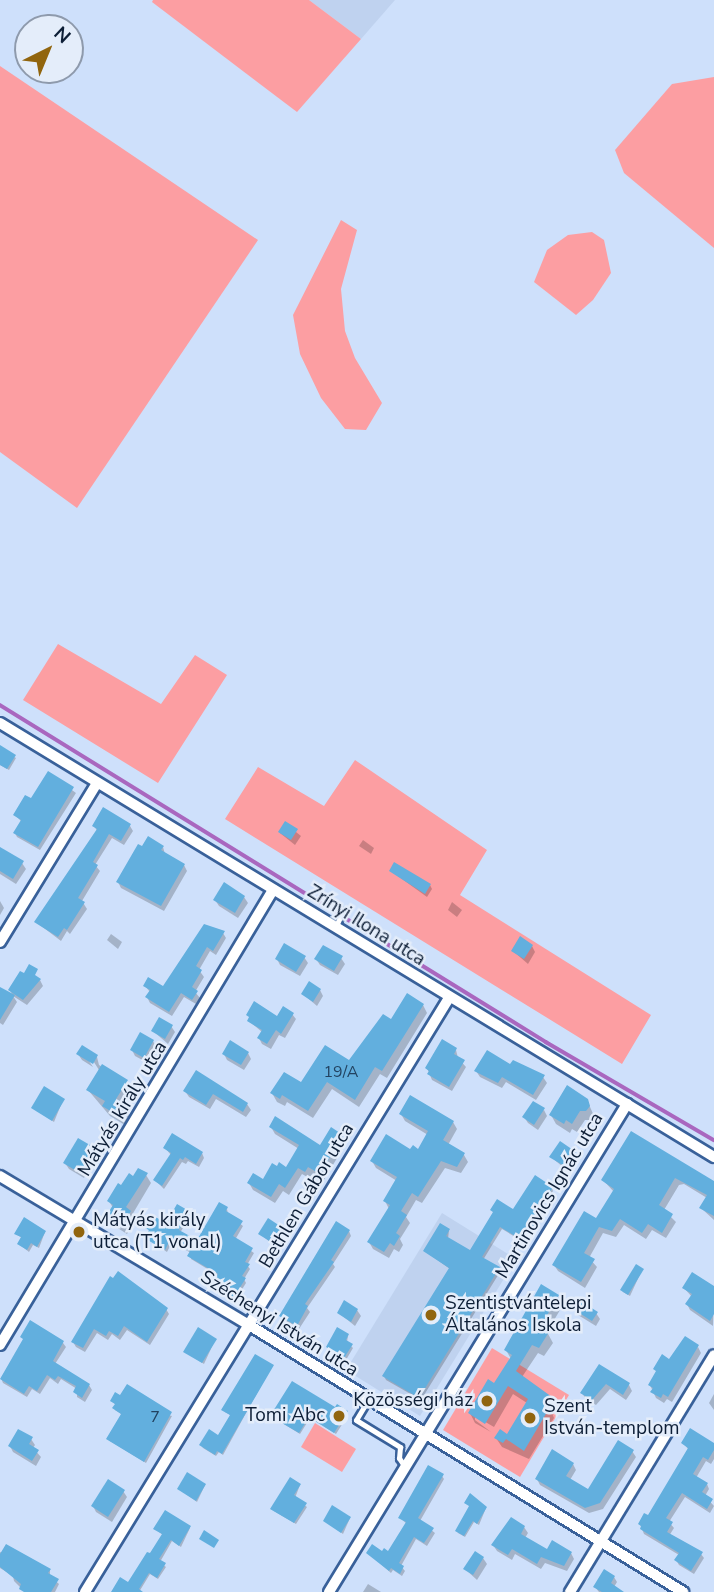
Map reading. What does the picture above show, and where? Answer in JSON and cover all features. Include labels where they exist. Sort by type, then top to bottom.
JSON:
[{"type":"street","name":"Zrínyi Ilona utca","points":[[0,723],[273,890],[336,924],[449,998],[714,1157]]},
{"type":"street","points":[[0,942],[97,783]]},
{"type":"street","name":"Mátyás király utca","points":[[0,1345],[77,1221],[273,890]]},
{"type":"street","name":"Bethlen Gábor utca","points":[[85,1592],[449,998]]},
{"type":"street","name":"Martinovics Ignác utca","points":[[329,1592],[626,1104]]},
{"type":"street","name":"Széchenyi István utca","points":[[0,1176],[249,1325],[682,1592]]},
{"type":"street","points":[[569,1592],[714,1355]]},
{"type":"lane","points":[[336,924],[343,911]]},
{"type":"lane","points":[[368,1400],[356,1420],[400,1447],[399,1458],[405,1467]]},
{"type":"shaded area","points":[[309,0],[395,0],[361,39]]},
{"type":"shaded area","points":[[309,0],[361,39],[297,112],[152,2]]},
{"type":"shaded area","points":[[0,66],[14,75],[14,84],[27,84],[258,240],[77,508],[0,452]]},
{"type":"shaded area","points":[[714,77],[714,248],[624,173],[615,150],[672,84]]},
{"type":"shaded area","points":[[341,220],[357,230],[341,289],[345,331],[355,358],[382,403],[366,430],[345,429],[321,398],[300,354],[293,315]]},
{"type":"shaded area","points":[[592,232],[604,240],[611,273],[593,300],[576,315],[534,282],[547,250],[568,235]]},
{"type":"shaded area","points":[[58,644],[161,704],[195,655],[227,675],[158,783],[23,700]]},
{"type":"shaded area","points":[[355,760],[487,850],[460,895],[651,1015],[622,1064],[225,819],[258,767],[324,806]]},
{"type":"shaded area","name":"Szentistvántelepi Általános Iskola","points":[[442,1213],[516,1259],[420,1416],[346,1370]]},
{"type":"shaded area","points":[[492,1348],[569,1395],[520,1477],[443,1430]]},
{"type":"shaded area","points":[[315,1423],[356,1449],[342,1472],[301,1447]]},
{"type":"building","points":[[0,745],[16,755],[7,769],[0,765]]},
{"type":"building","points":[[48,771],[74,787],[38,847],[13,833],[21,820],[13,815],[25,795],[31,798]]},
{"type":"building","points":[[103,807],[131,824],[121,841],[109,834],[93,862],[98,865],[78,898],[85,902],[67,930],[64,928],[58,937],[34,922],[97,829],[92,826]]},
{"type":"building","points":[[285,821],[298,829],[291,840],[278,832]]},
{"type":"building","points":[[148,836],[164,846],[161,850],[185,864],[161,906],[116,882],[138,844],[142,846]]},
{"type":"building","points":[[0,847],[24,861],[13,879],[0,871]]},
{"type":"building","points":[[394,862],[431,884],[425,894],[389,871]]},
{"type":"building","points":[[224,882],[245,896],[235,913],[213,900]]},
{"type":"building","points":[[204,924],[225,931],[213,951],[207,947],[196,966],[202,970],[192,987],[198,991],[192,1000],[181,993],[169,1012],[145,997],[150,990],[143,986],[148,977],[163,986]]},
{"type":"building","points":[[520,936],[533,945],[524,959],[511,951]]},
{"type":"building","points":[[284,943],[306,956],[296,972],[275,959]]},
{"type":"building","points":[[323,945],[343,956],[334,971],[314,959]]},
{"type":"building","points":[[29,964],[38,969],[35,975],[41,979],[23,1000],[8,990],[20,971],[24,973]]},
{"type":"building","points":[[309,981],[321,989],[313,1002],[301,994]]},
{"type":"building","points":[[0,987],[15,995],[0,1020]]},
{"type":"building","points":[[407,993],[424,1004],[382,1071],[375,1067],[355,1100],[327,1082],[308,1111],[282,1095],[280,1099],[270,1093],[284,1072],[301,1082],[325,1045],[349,1060],[383,1014],[391,1019]]},
{"type":"building","points":[[254,1001],[277,1016],[283,1006],[294,1013],[281,1034],[276,1030],[267,1044],[257,1038],[262,1030],[247,1021],[249,1017],[246,1015]]},
{"type":"building","points":[[159,1017],[173,1025],[165,1039],[151,1031]]},
{"type":"building","points":[[140,1032],[154,1040],[144,1058],[130,1050]]},
{"type":"building","points":[[442,1039],[457,1048],[454,1054],[465,1060],[449,1087],[427,1074],[429,1071],[425,1068]]},
{"type":"building","points":[[230,1040],[249,1052],[241,1065],[222,1054]]},
{"type":"building","points":[[82,1045],[98,1055],[93,1064],[76,1054]]},
{"type":"building","points":[[487,1050],[510,1064],[513,1060],[545,1075],[533,1095],[502,1077],[498,1083],[474,1071]]},
{"type":"building","points":[[102,1064],[128,1080],[116,1099],[126,1105],[119,1116],[102,1106],[105,1101],[86,1090]]},
{"type":"building","points":[[196,1070],[248,1103],[243,1112],[213,1094],[206,1105],[183,1091]]},
{"type":"building","points":[[567,1085],[588,1099],[590,1106],[586,1111],[580,1111],[572,1124],[566,1120],[564,1124],[549,1115]]},
{"type":"building","points":[[44,1086],[65,1099],[52,1121],[31,1108]]},
{"type":"building","points":[[410,1095],[454,1121],[443,1140],[465,1153],[457,1167],[441,1161],[418,1197],[412,1193],[401,1211],[407,1215],[396,1233],[400,1236],[394,1246],[390,1243],[384,1252],[367,1242],[390,1205],[383,1201],[397,1177],[370,1161],[386,1134],[410,1149],[413,1145],[418,1149],[428,1131],[399,1114]]},
{"type":"building","points":[[533,1101],[545,1108],[534,1125],[522,1117]]},
{"type":"building","points":[[275,1116],[320,1145],[331,1127],[343,1135],[320,1174],[308,1167],[305,1172],[298,1168],[285,1188],[279,1184],[271,1197],[247,1183],[253,1173],[263,1179],[272,1163],[277,1166],[279,1162],[286,1167],[299,1145],[269,1127]]},
{"type":"building","points":[[631,1131],[714,1181],[714,1216],[699,1208],[707,1195],[675,1178],[659,1205],[673,1214],[662,1233],[648,1224],[642,1233],[620,1219],[612,1231],[599,1227],[584,1253],[595,1259],[581,1282],[552,1265],[584,1211],[596,1218],[614,1189],[601,1180]]},
{"type":"building","points":[[172,1133],[203,1152],[196,1164],[185,1157],[183,1160],[180,1158],[162,1186],[153,1180],[171,1153],[163,1148]]},
{"type":"building","points":[[78,1138],[95,1148],[80,1173],[63,1163]]},
{"type":"building","points":[[560,1141],[576,1152],[566,1167],[549,1157]]},
{"type":"building","points":[[138,1168],[148,1173],[126,1207],[131,1211],[122,1226],[106,1216],[113,1205],[107,1201],[118,1183],[121,1185],[129,1173],[133,1176]]},
{"type":"building","name":"Szentistvántelepi Általános Iskola","points":[[535,1175],[553,1187],[531,1220],[535,1223],[523,1241],[500,1227],[482,1257],[500,1267],[419,1398],[382,1376],[449,1268],[423,1251],[440,1223],[450,1229],[446,1236],[470,1250],[493,1212],[490,1210],[497,1199],[513,1209]]},
{"type":"building","points":[[219,1202],[228,1207],[226,1211],[243,1221],[233,1236],[253,1248],[245,1262],[250,1264],[242,1276],[246,1278],[234,1297],[212,1283],[218,1274],[187,1256],[190,1251],[170,1240],[165,1250],[144,1238],[149,1230],[145,1228],[152,1215],[166,1223],[177,1204],[189,1211],[179,1230],[197,1240]]},
{"type":"building","points":[[24,1217],[46,1231],[37,1247],[31,1243],[27,1250],[17,1244],[21,1237],[14,1234]]},
{"type":"building","points":[[268,1218],[286,1230],[276,1245],[258,1234]]},
{"type":"building","points":[[336,1221],[350,1230],[331,1260],[334,1262],[305,1304],[308,1306],[297,1326],[279,1316]]},
{"type":"building","points":[[636,1264],[644,1269],[628,1295],[620,1290]]},
{"type":"building","points":[[118,1271],[168,1308],[147,1342],[124,1326],[118,1336],[109,1331],[106,1336],[94,1329],[83,1348],[71,1342],[110,1276],[113,1278]]},
{"type":"building","points":[[692,1272],[714,1286],[714,1314],[710,1321],[685,1304],[692,1294],[682,1288]]},
{"type":"building","points":[[541,1284],[559,1295],[540,1327],[549,1332],[539,1348],[532,1345],[516,1371],[552,1397],[546,1405],[550,1407],[524,1451],[506,1439],[503,1443],[494,1438],[500,1429],[507,1434],[528,1399],[508,1386],[485,1424],[468,1413],[488,1379],[494,1383],[512,1355],[504,1350]]},
{"type":"building","points":[[344,1300],[358,1309],[351,1322],[337,1313]]},
{"type":"building","points":[[579,1300],[598,1312],[592,1321],[573,1309]]},
{"type":"building","points":[[30,1320],[64,1341],[53,1361],[90,1384],[82,1398],[73,1392],[76,1386],[58,1376],[55,1380],[47,1375],[37,1391],[29,1386],[24,1394],[0,1379],[23,1339],[20,1337]]},
{"type":"building","points":[[198,1327],[217,1339],[202,1363],[183,1352]]},
{"type":"building","points":[[337,1327],[349,1334],[346,1340],[353,1344],[344,1358],[326,1347]]},
{"type":"building","points":[[685,1336],[699,1345],[668,1397],[663,1394],[661,1398],[650,1392],[653,1388],[648,1385],[656,1371],[653,1369],[662,1354],[669,1359]]},
{"type":"building","points":[[255,1354],[274,1365],[222,1454],[217,1451],[215,1455],[199,1445],[209,1429],[218,1435],[230,1415],[221,1410]]},
{"type":"building","points":[[599,1364],[630,1383],[623,1395],[606,1384],[592,1400],[580,1393]]},
{"type":"building","points":[[292,1381],[335,1407],[337,1404],[348,1411],[334,1433],[309,1417],[299,1433],[270,1416]]},
{"type":"building","points":[[127,1384],[172,1412],[144,1462],[106,1439],[121,1414],[112,1408],[115,1404],[110,1401],[115,1392],[120,1395]]},
{"type":"building","points":[[690,1428],[714,1443],[714,1450],[708,1460],[703,1457],[693,1474],[708,1483],[702,1492],[713,1499],[707,1509],[682,1493],[666,1518],[673,1522],[667,1532],[703,1552],[691,1571],[674,1560],[679,1553],[640,1529],[638,1524],[644,1513],[648,1515],[688,1448],[681,1443]]},
{"type":"building","points":[[18,1429],[33,1437],[29,1444],[39,1450],[32,1461],[8,1446]]},
{"type":"building","points":[[618,1440],[634,1450],[600,1503],[585,1508],[535,1479],[552,1449],[574,1463],[566,1476],[588,1489]]},
{"type":"building","points":[[428,1465],[444,1474],[418,1518],[434,1528],[424,1543],[414,1537],[399,1563],[404,1566],[400,1574],[391,1568],[389,1571],[366,1553],[372,1544],[382,1551],[384,1548],[388,1551],[406,1522],[398,1518]]},
{"type":"building","points":[[187,1472],[206,1484],[196,1501],[177,1489]]},
{"type":"building","points":[[290,1477],[301,1484],[294,1495],[307,1503],[294,1523],[270,1509]]},
{"type":"building","points":[[108,1479],[125,1490],[108,1517],[91,1506]]},
{"type":"building","points":[[470,1493],[487,1507],[477,1524],[473,1521],[464,1536],[455,1531],[469,1506],[464,1503]]},
{"type":"building","points":[[332,1505],[351,1517],[341,1533],[323,1521]]},
{"type":"building","points":[[165,1510],[191,1526],[179,1546],[171,1540],[159,1559],[166,1563],[157,1578],[149,1573],[139,1589],[143,1592],[111,1592],[120,1577],[128,1582],[147,1552],[150,1553],[162,1534],[153,1529]]},
{"type":"building","points":[[511,1517],[525,1526],[521,1534],[547,1549],[552,1540],[572,1552],[564,1566],[541,1557],[537,1564],[512,1549],[508,1555],[491,1545]]},
{"type":"building","points":[[204,1530],[219,1540],[214,1548],[199,1539]]},
{"type":"building","points":[[6,1544],[51,1569],[48,1573],[59,1579],[51,1592],[24,1592],[19,1589],[21,1584],[0,1567],[0,1554]]},
{"type":"building","points":[[475,1551],[484,1557],[473,1575],[463,1569]]},
{"type":"building","points":[[604,1569],[615,1576],[611,1583],[624,1592],[602,1592],[593,1587]]},
{"type":"waterway","points":[[0,705],[546,1042],[714,1140]]},
{"type":"place","name":"Mátyás király utca (T1 vonal)","points":[[79,1232]]},
{"type":"place","name":"Szentistvántelepi Általános Iskola","points":[[431,1315]]},
{"type":"place","name":"Közösségi ház","points":[[487,1401]]},
{"type":"place","name":"Tomi Abc","points":[[339,1416]]},
{"type":"place","name":"Szent István-templom","points":[[530,1418]]}]
